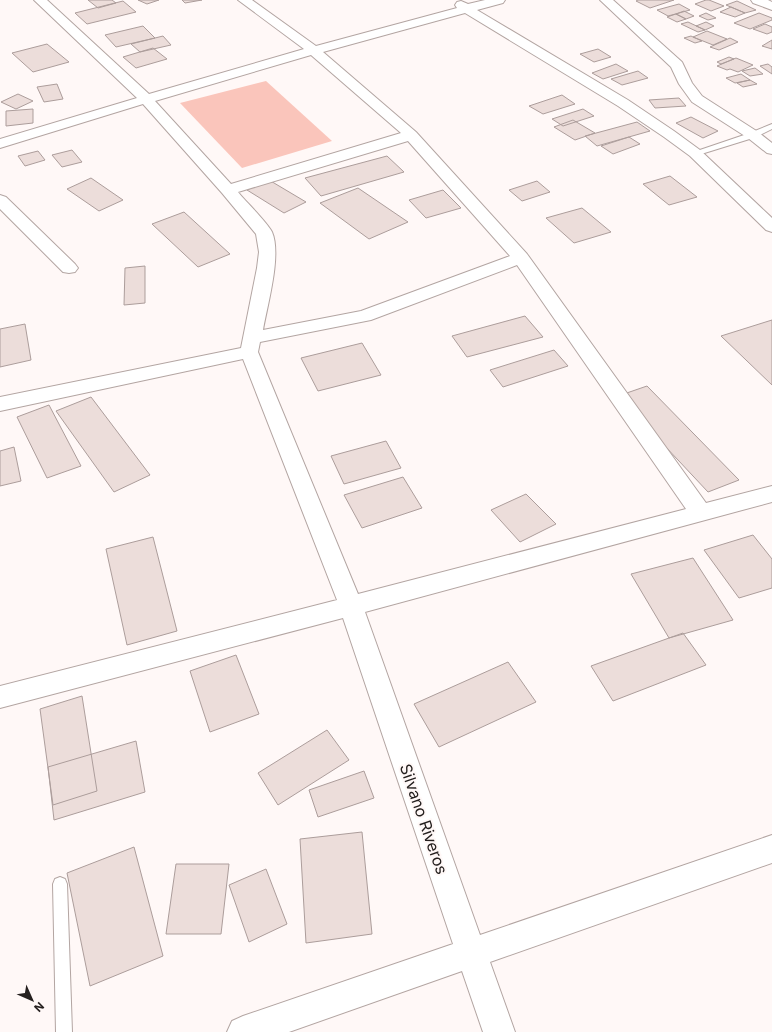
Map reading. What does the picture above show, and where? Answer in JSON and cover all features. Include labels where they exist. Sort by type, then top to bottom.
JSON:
[{"type":"street","points":[[40,0],[145,98],[228,190],[264,233],[267,252],[266,268],[251,345]]},
{"type":"street","points":[[244,0],[313,50],[411,135],[521,258],[701,513]]},
{"type":"street","points":[[453,0],[623,104],[695,153],[772,227]]},
{"type":"street","points":[[0,144],[145,98],[313,50],[499,0]]},
{"type":"street","points":[[606,0],[677,65],[686,84],[697,99],[754,135],[772,150]]},
{"type":"street","points":[[757,0],[772,6]]},
{"type":"street","points":[[228,190],[411,135]]},
{"type":"street","points":[[0,200],[69,268]]},
{"type":"street","points":[[0,404],[251,345],[365,316],[521,258]]},
{"type":"street","name":"Silvano Riveros","points":[[251,345],[351,606],[470,954],[499,1032]]},
{"type":"street","points":[[0,696],[351,606],[772,494]]},
{"type":"street","points":[[243,1032],[772,849]]},
{"type":"lane","points":[[695,153],[754,135],[772,126]]},
{"type":"lane","points":[[60,884],[64,1032]]},
{"type":"shaded area","points":[[266,81],[332,141],[242,168],[180,103]]},
{"type":"building","points":[[88,0],[112,0],[116,3],[98,8]]},
{"type":"building","points":[[138,0],[159,0],[147,4]]},
{"type":"building","points":[[182,0],[202,0],[185,3]]},
{"type":"building","points":[[674,0],[650,8],[636,1]]},
{"type":"building","points":[[706,0],[724,6],[711,11],[695,4]]},
{"type":"building","points":[[123,1],[136,12],[87,24],[75,13]]},
{"type":"building","points":[[737,1],[756,10],[745,13],[726,5]]},
{"type":"building","points":[[679,4],[690,10],[668,16],[657,10]]},
{"type":"building","points":[[731,7],[745,13],[735,17],[720,12]]},
{"type":"building","points":[[684,11],[694,16],[686,19],[676,14]]},
{"type":"building","points":[[706,13],[716,18],[708,20],[699,16]]},
{"type":"building","points":[[759,13],[772,18],[772,20],[750,29],[734,23]]},
{"type":"building","points":[[676,14],[686,19],[677,22],[667,17]]},
{"type":"building","points":[[688,22],[705,30],[698,32],[681,24]]},
{"type":"building","points":[[706,22],[714,26],[705,30],[696,26]]},
{"type":"building","points":[[765,24],[772,27],[772,32],[767,34],[753,29]]},
{"type":"building","points":[[143,26],[155,38],[116,47],[105,35]]},
{"type":"building","points":[[707,31],[727,39],[713,45],[693,37]]},
{"type":"building","points":[[163,36],[171,45],[140,52],[131,44]]},
{"type":"building","points":[[691,36],[702,41],[695,43],[684,38]]},
{"type":"building","points":[[730,38],[738,42],[719,50],[710,47]]},
{"type":"building","points":[[772,40],[772,49],[762,46]]},
{"type":"building","points":[[47,44],[69,62],[33,72],[12,53]]},
{"type":"building","points":[[153,48],[167,59],[136,68],[123,57]]},
{"type":"building","points":[[598,49],[611,57],[594,62],[580,54]]},
{"type":"building","points":[[729,57],[734,59],[721,64],[717,62]]},
{"type":"building","points":[[736,58],[753,65],[738,72],[717,66]]},
{"type":"building","points":[[616,64],[628,71],[603,79],[592,73]]},
{"type":"building","points":[[768,64],[772,67],[772,74],[760,66]]},
{"type":"building","points":[[755,68],[763,74],[750,76],[742,71]]},
{"type":"building","points":[[638,71],[648,78],[622,85],[611,79]]},
{"type":"building","points":[[741,74],[750,80],[735,83],[726,78]]},
{"type":"building","points":[[750,80],[757,84],[743,87],[737,83]]},
{"type":"building","points":[[57,84],[63,99],[44,102],[37,87]]},
{"type":"building","points":[[18,94],[33,101],[16,109],[1,102]]},
{"type":"building","points":[[562,95],[575,104],[543,114],[529,106]]},
{"type":"building","points":[[679,98],[686,106],[655,108],[649,100]]},
{"type":"building","points":[[33,109],[33,123],[6,126],[6,111]]},
{"type":"building","points":[[583,109],[594,116],[563,126],[552,119]]},
{"type":"building","points":[[691,117],[718,131],[703,138],[676,123]]},
{"type":"building","points":[[573,120],[595,133],[575,140],[554,127]]},
{"type":"building","points":[[637,122],[650,131],[597,146],[585,136]]},
{"type":"building","points":[[629,137],[640,144],[613,154],[601,146]]},
{"type":"building","points":[[72,150],[82,162],[62,167],[52,155]]},
{"type":"building","points":[[38,151],[45,160],[25,166],[18,156]]},
{"type":"building","points":[[387,156],[404,172],[321,196],[305,178]]},
{"type":"building","points":[[670,176],[697,197],[669,205],[643,184]]},
{"type":"building","points":[[91,178],[123,200],[99,211],[67,189]]},
{"type":"building","points":[[269,180],[306,202],[284,213],[247,190]]},
{"type":"building","points":[[537,181],[550,192],[522,201],[509,190]]},
{"type":"building","points":[[358,188],[408,222],[369,239],[320,203]]},
{"type":"building","points":[[443,190],[461,208],[426,218],[409,200]]},
{"type":"building","points":[[582,208],[611,232],[574,243],[546,218]]},
{"type":"building","points":[[184,212],[230,254],[198,267],[152,224]]},
{"type":"building","points":[[145,266],[145,303],[124,305],[125,268]]},
{"type":"building","points":[[525,316],[543,337],[467,357],[452,336]]},
{"type":"building","points":[[772,320],[772,385],[721,336]]},
{"type":"building","points":[[25,324],[31,360],[0,367],[0,329]]},
{"type":"building","points":[[362,343],[381,375],[318,391],[301,358]]},
{"type":"building","points":[[554,350],[568,366],[503,387],[490,370]]},
{"type":"building","points":[[647,386],[739,480],[708,492],[618,396]]},
{"type":"building","points":[[91,397],[150,475],[114,492],[56,411]]},
{"type":"building","points":[[49,405],[81,466],[47,478],[17,417]]},
{"type":"building","points":[[386,441],[401,468],[344,484],[331,456]]},
{"type":"building","points":[[14,447],[21,481],[0,486],[0,451]]},
{"type":"building","points":[[403,477],[422,508],[362,528],[344,495]]},
{"type":"building","points":[[526,494],[556,524],[520,542],[491,510]]},
{"type":"building","points":[[753,535],[772,559],[772,588],[739,598],[704,550]]},
{"type":"building","points":[[153,537],[177,631],[127,645],[106,549]]},
{"type":"building","points":[[693,558],[733,620],[669,638],[631,574]]},
{"type":"building","points":[[683,633],[706,665],[613,701],[591,666]]},
{"type":"building","points":[[236,655],[259,714],[210,732],[190,671]]},
{"type":"building","points":[[508,662],[536,702],[439,747],[414,704]]},
{"type":"building","points":[[82,696],[97,791],[53,805],[40,709]]},
{"type":"building","points":[[327,730],[349,760],[278,805],[258,773]]},
{"type":"building","points":[[136,741],[145,792],[54,820],[48,767]]},
{"type":"building","points":[[364,771],[374,798],[318,817],[309,790]]},
{"type":"building","points":[[362,832],[372,934],[306,943],[300,839]]},
{"type":"building","points":[[134,847],[163,956],[90,986],[67,873]]},
{"type":"building","points":[[176,864],[229,864],[221,934],[166,934]]},
{"type":"building","points":[[266,869],[287,924],[249,942],[229,885]]}]
